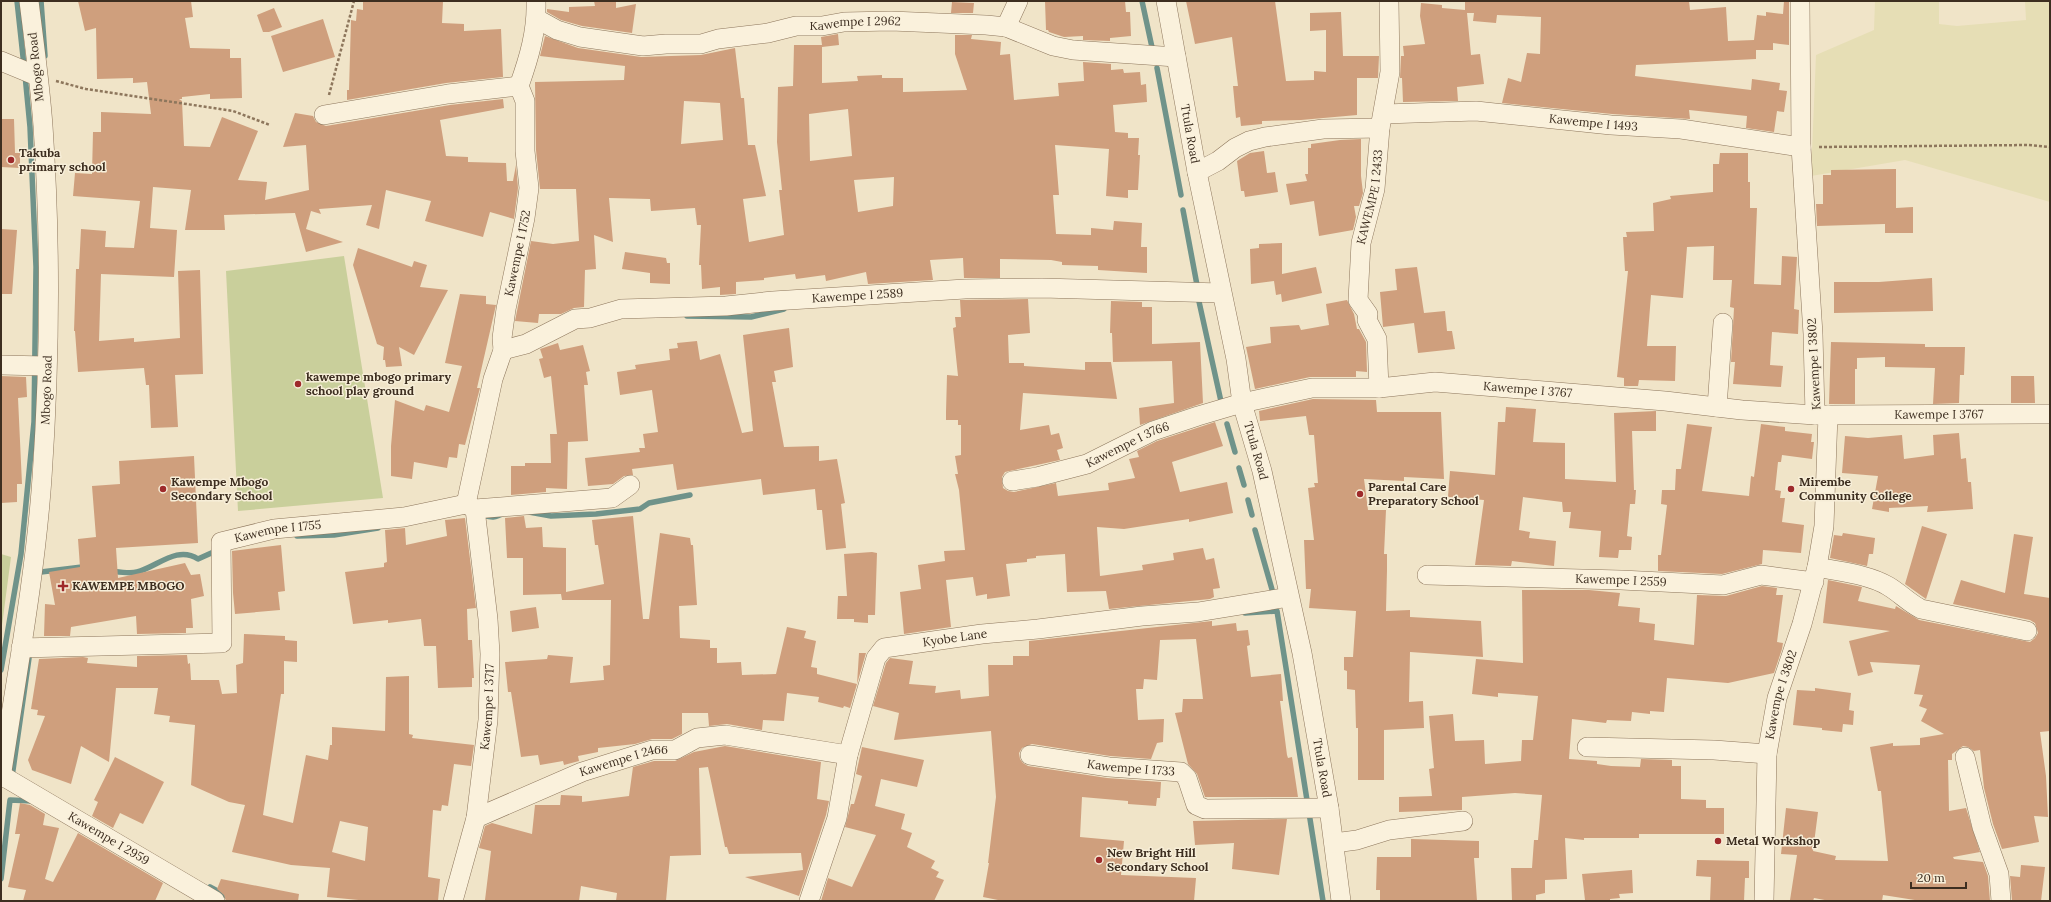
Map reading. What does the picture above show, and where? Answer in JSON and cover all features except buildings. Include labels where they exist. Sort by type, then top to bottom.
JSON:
[{"type":"street","name":"Mbogo Road","points":[[1,776],[26,612],[42,480],[48,245],[43,125],[29,1]]},
{"type":"street","points":[[1006,27],[1018,1]]},
{"type":"street","name":"Ttula Road","points":[[1166,1],[1221,293],[1236,359],[1242,403],[1262,471],[1302,653],[1329,808],[1341,901]]},
{"type":"street","name":"KAWEMPE I 2433","points":[[1379,388],[1377,338],[1367,320],[1368,314],[1358,300],[1361,243],[1376,189],[1382,121],[1390,72],[1390,1]]},
{"type":"street","name":"Kawempe I 3802","points":[[1764,901],[1767,754],[1777,698],[1816,574],[1824,526],[1821,415],[1812,334],[1801,147],[1800,1]]},
{"type":"street","points":[[324,115],[448,94],[519,86],[530,53],[536,10]]},
{"type":"street","name":"Kawempe I 2962","points":[[536,10],[557,30],[580,37],[643,46],[666,44],[701,44],[718,39],[768,33],[796,26],[822,26],[844,22],[911,22],[1006,27],[1053,46],[1073,50],[1176,57]]},
{"type":"street","points":[[1,61],[38,76]]},
{"type":"street","name":"Kawempe I 1752","points":[[470,506],[493,379],[503,350],[502,338],[506,309],[525,218],[529,188],[525,151],[525,101],[519,86]]},
{"type":"street","name":"Kawempe I 1493","points":[[1198,172],[1249,141],[1382,121],[1476,111],[1611,125],[1681,129],[1801,147]]},
{"type":"street","name":"Kawempe I 2589","points":[[503,350],[526,344],[575,319],[590,318],[620,309],[726,306],[773,301],[965,289],[1042,288],[1221,293]]},
{"type":"street","points":[[1717,407],[1723,323]]},
{"type":"street","points":[[1,365],[46,366]]},
{"type":"street","name":"Kawempe I 3767","points":[[1242,403],[1312,388],[1379,388],[1435,382],[1821,415],[2050,414]]},
{"type":"street","name":"Kawempe I 3766","points":[[1012,481],[1036,477],[1087,464],[1153,431],[1242,403]]},
{"type":"street","name":"Kawempe I 1755","points":[[20,648],[222,644],[221,542],[274,529],[404,517],[470,506],[612,498],[630,485]]},
{"type":"street","name":"Kawempe I 3717","points":[[453,901],[476,818],[488,720],[490,654],[484,575],[470,506]]},
{"type":"street","name":"Kawempe I 2559","points":[[1426,575],[1613,580],[1723,585],[1761,575],[1816,574],[1871,579],[1889,586],[1908,602],[1921,610],[2027,631]]},
{"type":"street","name":"Kyobe Lane","points":[[809,901],[837,818],[848,755],[876,658],[884,648],[982,634],[1038,629],[1142,616],[1198,612],[1289,597]]},
{"type":"street","name":"Kawempe I 2466","points":[[476,818],[582,772],[652,750],[675,750],[697,738],[725,735],[848,755]]},
{"type":"street","points":[[1587,747],[1714,750],[1767,754]]},
{"type":"street","name":"Kawempe I 1733","points":[[1030,755],[1109,767],[1181,772],[1187,778],[1196,804],[1205,810],[1329,808]]},
{"type":"street","points":[[1965,757],[1982,827],[1999,874],[2001,901]]},
{"type":"street","name":"Kawempe I 2959","points":[[1,776],[215,901]]},
{"type":"street","points":[[1334,844],[1357,840],[1389,830],[1463,821]]},
{"type":"path","points":[[324,115],[354,1]]},
{"type":"path","points":[[38,76],[86,88],[233,111],[270,125]]},
{"type":"path","points":[[1801,147],[2028,145],[2050,147]]},
{"type":"shaded area","points":[[1875,1],[1939,1],[1939,24],[1957,26],[2026,20],[2025,1],[2050,1],[2050,202],[1905,160],[1811,176],[1816,55],[1874,30]]},
{"type":"green space","name":"kawempe mbogo primary school play ground","points":[[344,256],[383,498],[238,511],[226,271]]},
{"type":"green space","points":[[1,554],[11,557],[1,633]]},
{"type":"waterway","points":[[17,1],[24,66]]},
{"type":"waterway","points":[[41,1],[45,56]]},
{"type":"waterway","points":[[1142,1],[1153,52]]},
{"type":"waterway","points":[[1157,68],[1181,195]]},
{"type":"waterway","points":[[1,670],[21,554],[34,422],[36,267],[30,127],[25,75]]},
{"type":"waterway","points":[[1183,210],[1197,285],[1192,285]]},
{"type":"waterway","points":[[1198,297],[1222,406]]},
{"type":"waterway","points":[[687,316],[751,317],[784,309]]},
{"type":"waterway","points":[[1227,424],[1235,452]]},
{"type":"waterway","points":[[1239,468],[1244,485]]},
{"type":"waterway","points":[[529,512],[551,516],[596,514],[640,509],[649,503],[690,495]]},
{"type":"waterway","points":[[1248,500],[1252,515]]},
{"type":"waterway","points":[[481,515],[495,517],[504,513]]},
{"type":"waterway","points":[[297,536],[334,535],[378,528]]},
{"type":"waterway","points":[[1255,530],[1273,593]]},
{"type":"waterway","points":[[112,571],[134,573],[167,558],[182,554],[190,555],[198,559],[218,550]]},
{"type":"waterway","points":[[41,572],[82,567],[86,568]]},
{"type":"waterway","points":[[1245,613],[1277,611],[1323,901]]},
{"type":"waterway","points":[[12,777],[30,651]]},
{"type":"waterway","points":[[1,879],[10,800],[33,801]]},
{"type":"waterway","points":[[210,887],[236,901]]},
{"type":"place","name":"Takuba primary school","points":[[11,160]]},
{"type":"place","name":"kawempe mbogo primary school play ground","points":[[298,384]]},
{"type":"place","name":"Kawempe Mbogo Secondary School","points":[[163,489]]},
{"type":"place","name":"Mirembe Community College","points":[[1791,489]]},
{"type":"place","name":"Parental Care Preparatory School","points":[[1360,494]]},
{"type":"place","name":"KAWEMPE MBOGO","points":[[63,586]]},
{"type":"place","name":"Metal Workshop","points":[[1718,841]]},
{"type":"place","name":"New Bright Hill Secondary School","points":[[1099,860]]}]
